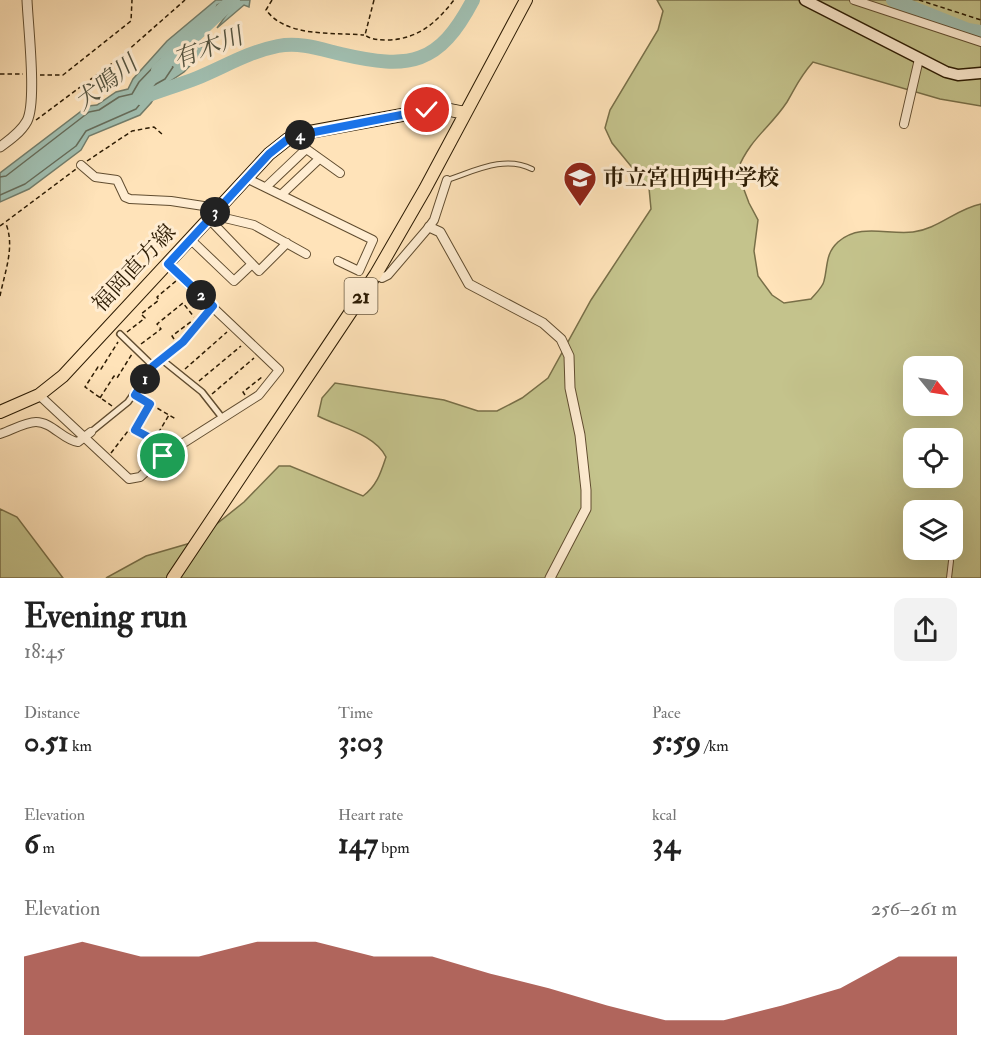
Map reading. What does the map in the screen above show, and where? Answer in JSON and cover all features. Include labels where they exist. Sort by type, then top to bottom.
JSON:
[{"type":"main road","name":"21","points":[[173,578],[376,274],[526,0]]},
{"type":"main road","points":[[805,0],[946,72],[958,75],[981,73]]},
{"type":"main road","name":"福岡直方線","points":[[0,412],[39,395],[63,376],[246,178],[269,154],[291,138],[440,108],[465,113]]},
{"type":"street","points":[[0,147],[28,120],[30,75],[27,0]]},
{"type":"street","points":[[854,0],[981,42]]},
{"type":"street","points":[[904,124],[919,59]]},
{"type":"street","points":[[291,138],[340,173]]},
{"type":"street","points":[[266,188],[306,149]]},
{"type":"street","points":[[281,195],[319,159]]},
{"type":"street","points":[[81,165],[95,177],[117,180],[125,197],[130,199],[171,201],[210,207],[212,215],[259,271],[287,243]]},
{"type":"street","points":[[246,178],[373,240],[358,271],[339,261]]},
{"type":"street","points":[[376,274],[382,278],[388,275],[429,228],[434,220],[447,180]]},
{"type":"street","points":[[212,215],[254,225],[306,254]]},
{"type":"street","points":[[429,228],[440,232],[469,284],[543,323],[561,339],[569,356],[570,388],[580,435],[586,509],[550,578]]},
{"type":"street","points":[[190,239],[234,281],[252,264]]},
{"type":"street","points":[[39,395],[88,435],[106,458],[129,479],[140,477],[167,454],[221,417],[259,395],[279,370],[168,264]]},
{"type":"street","points":[[0,434],[37,422],[51,427],[71,441],[78,442],[135,395],[153,366],[183,342],[213,306]]},
{"type":"street","points":[[121,335],[153,366]]},
{"type":"street","points":[[161,359],[208,398],[221,417]]},
{"type":"lane","points":[[447,180],[507,162],[518,163],[532,169]]},
{"type":"lane","points":[[949,578],[951,561]]},
{"type":"path","points":[[0,74],[63,75],[131,21],[132,0]]},
{"type":"path","points":[[34,121],[117,59],[185,0]]},
{"type":"path","points":[[272,0],[266,10],[282,24],[294,29],[365,35],[378,40],[411,37],[429,28],[454,0]]},
{"type":"path","points":[[365,35],[374,0]]},
{"type":"path","points":[[919,0],[981,20]]},
{"type":"path","points":[[0,296],[11,237],[5,223]]},
{"type":"path","points":[[118,410],[85,387],[98,367],[101,369],[121,335],[145,318],[141,314],[182,277]]},
{"type":"path","points":[[100,398],[135,349],[161,329],[157,324],[183,303],[198,323]]},
{"type":"path","points":[[176,341],[172,336],[195,318]]},
{"type":"path","points":[[178,375],[201,357],[200,354],[233,325]]},
{"type":"path","points":[[192,386],[216,370],[214,366],[248,339]]},
{"type":"path","points":[[208,398],[252,362],[260,351]]},
{"type":"path","points":[[246,395],[243,392],[262,377]]},
{"type":"path","points":[[135,395],[176,419]]},
{"type":"path","points":[[150,404],[135,430],[152,439]]},
{"type":"path","points":[[167,454],[149,444],[169,415]]},
{"type":"path","points":[[106,458],[128,431],[145,441],[147,437]]},
{"type":"shaded area","points":[[657,0],[981,0],[981,106],[940,99],[813,62],[801,77],[781,111],[748,150],[737,171],[758,220],[754,251],[758,276],[772,295],[784,303],[811,299],[821,288],[831,251],[846,236],[865,231],[903,233],[922,230],[981,204],[981,578],[106,578],[146,556],[194,542],[244,502],[279,466],[290,466],[363,496],[368,492],[378,478],[386,457],[374,442],[318,416],[322,398],[335,383],[444,400],[478,411],[497,411],[522,398],[548,378],[591,300],[651,209],[649,188],[612,143],[605,128],[610,110],[658,30],[663,11]]},
{"type":"shaded area","points":[[0,509],[17,517],[63,578],[0,578]]},
{"type":"water","points":[[216,0],[250,0],[249,7],[244,5],[217,28],[234,4],[225,1],[217,5],[204,26],[170,58],[176,62],[194,46],[208,47],[184,72],[160,88],[140,115],[89,136],[81,150],[29,189],[0,202],[0,173],[88,106],[97,105],[116,92],[128,89],[133,79],[167,41]]},
{"type":"waterway","name":"犬鳴川","points":[[158,70],[233,0]]},
{"type":"waterway","name":"有木川","points":[[141,98],[197,78],[256,52],[278,46],[302,45],[365,59],[386,61],[404,61],[420,57],[434,50],[448,38],[473,0]]},
{"type":"waterway","name":"有木川","points":[[893,0],[968,30],[981,32]]},
{"type":"place","name":"市立宮田西中学校","points":[[580,207]]},
{"type":"route","points":[[163,456],[167,454],[149,444],[152,439],[135,430],[150,404],[135,395],[153,366],[183,342],[213,306],[168,264],[269,154],[288,139],[354,123],[427,110]]}]
